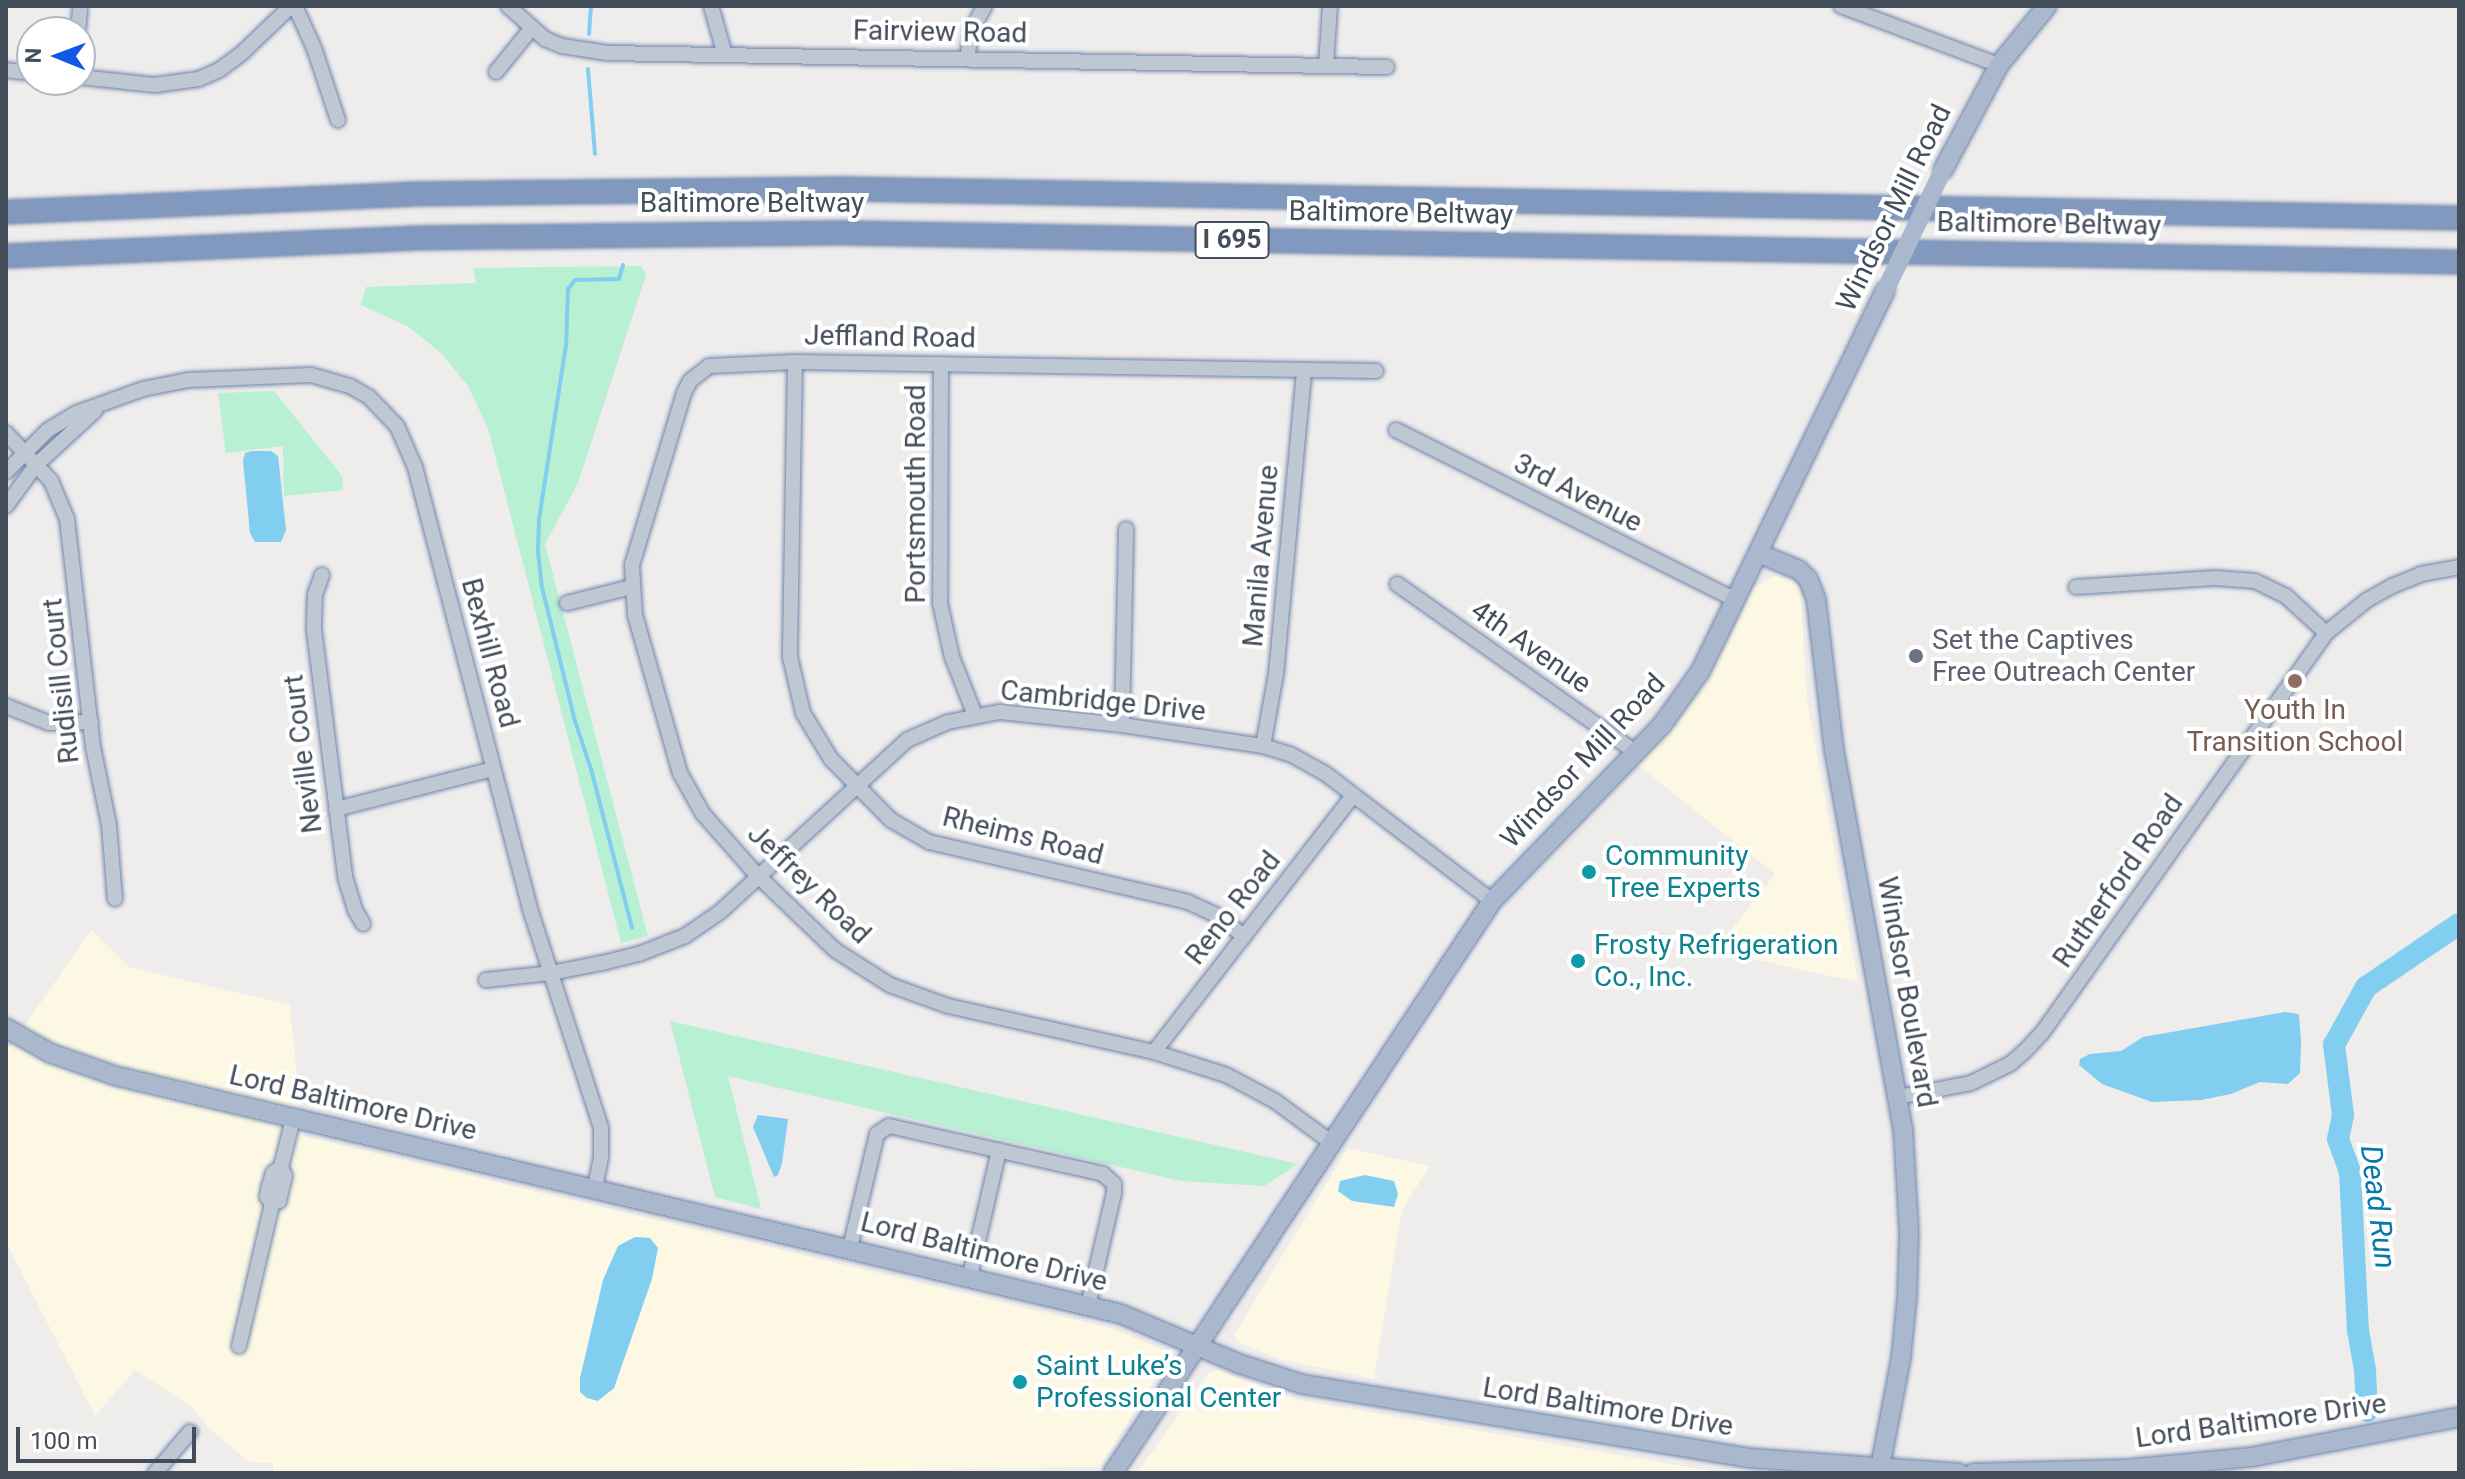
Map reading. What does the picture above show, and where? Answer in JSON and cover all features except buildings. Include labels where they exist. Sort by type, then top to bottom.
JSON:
[{"type":"highway","name":"Baltimore Beltway","points":[[6,212],[425,193],[835,189],[2459,218]]},
{"type":"highway","name":"Baltimore Beltway","points":[[6,256],[455,236],[833,233],[2459,262]]},
{"type":"main road","name":"Windsor Mill Road","points":[[1113,1473],[1492,901],[1679,703],[1737,601],[1943,170],[1999,65],[2047,6]]},
{"type":"main road","name":"Windsor Boulevard","points":[[1760,554],[1799,570],[1808,579],[1816,599],[1830,724],[1898,1097],[1909,1210],[1907,1297],[1901,1358],[1879,1471]]},
{"type":"main road","name":"Lord Baltimore Drive","points":[[6,1028],[50,1053],[85,1066],[293,1119],[595,1187],[1088,1306],[1151,1324],[1274,1376],[1338,1391],[1749,1458],[1879,1471],[1959,1473]]},
{"type":"main road","name":"Lord Baltimore Drive","points":[[1973,1473],[2102,1470],[2238,1458],[2359,1438],[2459,1417]]},
{"type":"street","points":[[96,79],[155,85],[199,79],[219,70],[241,54],[293,6],[314,48],[338,120]]},
{"type":"street","name":"Fairview Road","points":[[508,6],[545,39],[580,50],[1387,67]]},
{"type":"street","points":[[711,6],[725,55]]},
{"type":"street","points":[[967,58],[972,29],[985,6]]},
{"type":"street","points":[[1326,65],[1330,6]]},
{"type":"street","points":[[1841,6],[1999,65]]},
{"type":"street","points":[[79,16],[80,8]]},
{"type":"street","points":[[496,72],[531,29]]},
{"type":"street","name":"Rheims Road","points":[[795,362],[790,657],[803,713],[816,739],[854,785],[891,820],[929,842],[1188,902],[1218,916],[1244,936]]},
{"type":"street","name":"Jeffland Road","points":[[631,587],[638,537],[690,381],[699,372],[720,363],[1376,371]]},
{"type":"street","name":"Portsmouth Road","points":[[941,364],[940,603],[952,657],[975,715]]},
{"type":"street","name":"Manila Avenue","points":[[1263,746],[1276,674],[1304,370]]},
{"type":"street","name":"Bexhill Road","points":[[6,472],[24,451],[57,424],[112,399],[189,380],[291,374],[332,380],[369,397],[397,426],[415,467],[529,906],[601,1128],[601,1157],[595,1187]]},
{"type":"street","name":"Bexhill Road","points":[[6,506],[36,465],[74,428],[112,399]]},
{"type":"street","name":"3rd Avenue","points":[[1396,430],[1737,601]]},
{"type":"street","name":"Rudisill Court","points":[[6,433],[51,481],[67,519],[91,722],[109,825],[115,899]]},
{"type":"street","points":[[1122,725],[1126,529]]},
{"type":"street","name":"Rutherford Road","points":[[1898,1097],[1942,1090],[1993,1075],[2010,1064],[2042,1033],[2326,633],[2356,608],[2392,586],[2421,574],[2459,567]]},
{"type":"street","name":"Neville Court","points":[[322,575],[315,594],[314,630],[345,877],[355,910],[363,924]]},
{"type":"street","points":[[2076,587],[2215,578],[2255,581],[2286,596],[2326,633]]},
{"type":"street","name":"4th Avenue","points":[[1397,584],[1635,752]]},
{"type":"street","points":[[567,603],[631,587]]},
{"type":"street","name":"Jeffrey Road","points":[[631,587],[635,615],[680,773],[703,814],[757,875],[835,950],[890,985],[948,1006],[1198,1064],[1254,1088],[1332,1143]]},
{"type":"street","points":[[6,706],[49,723],[91,722]]},
{"type":"street","name":"Cambridge Drive","points":[[486,980],[551,973],[639,954],[685,936],[720,912],[854,785],[907,740],[975,715],[1026,712],[1263,746],[1307,762],[1492,901]]},
{"type":"street","points":[[336,809],[493,769]]},
{"type":"street","name":"Reno Road","points":[[1154,1052],[1353,795]]},
{"type":"street","points":[[239,1346],[272,1204],[279,1201],[285,1176],[281,1167],[293,1119]]},
{"type":"street","points":[[850,1248],[877,1134],[881,1129],[897,1127],[1103,1174],[1114,1184],[1088,1306]]},
{"type":"street","points":[[970,1276],[999,1150]]},
{"type":"street","points":[[155,1473],[190,1432]]},
{"type":"shaded area","points":[[1774,576],[1792,580],[1800,587],[1807,699],[1858,982],[1715,951],[1775,874],[1635,763],[1692,700],[1729,641],[1753,588]]},
{"type":"shaded area","points":[[91,930],[129,967],[290,1005],[303,1136],[1114,1329],[1161,1349],[1163,1366],[1100,1467],[711,1473],[273,1473],[273,1463],[249,1462],[210,1429],[192,1407],[135,1370],[95,1416],[6,1242],[6,1045],[10,1047]]},
{"type":"shaded area","points":[[1348,1148],[1430,1166],[1402,1210],[1374,1379],[1279,1359],[1237,1342],[1235,1333]]},
{"type":"shaded area","points":[[1217,1370],[1299,1400],[1723,1473],[1137,1473],[1208,1373]]},
{"type":"green space","points":[[641,266],[646,275],[578,483],[545,544],[648,936],[621,943],[488,428],[468,386],[441,353],[409,327],[361,305],[366,287],[476,283],[473,268]]},
{"type":"green space","points":[[274,391],[342,476],[343,490],[284,496],[283,446],[226,453],[218,393]]},
{"type":"green space","points":[[670,1021],[1298,1164],[1264,1186],[1181,1181],[728,1076],[761,1209],[715,1197]]},
{"type":"water","points":[[271,451],[278,456],[286,530],[281,542],[255,542],[250,533],[243,461],[245,453]]},
{"type":"water","points":[[2285,1012],[2299,1014],[2301,1043],[2300,1073],[2288,1084],[2260,1082],[2231,1094],[2201,1100],[2152,1102],[2102,1084],[2079,1065],[2080,1059],[2090,1054],[2121,1051],[2143,1037]]},
{"type":"water","points":[[758,1115],[788,1119],[782,1163],[778,1175],[774,1177],[753,1127]]},
{"type":"water","points":[[1365,1175],[1394,1181],[1398,1194],[1394,1207],[1352,1201],[1338,1191],[1340,1181]]},
{"type":"water","points":[[635,1237],[650,1238],[658,1248],[652,1279],[614,1388],[598,1401],[580,1392],[580,1378],[603,1280],[618,1246]]},
{"type":"waterway","points":[[589,34],[591,6]]},
{"type":"waterway","points":[[588,69],[595,154]]},
{"type":"waterway","points":[[623,265],[619,279],[575,280],[568,289],[566,345],[539,520],[538,551],[542,587],[575,721],[591,769],[632,928]]},
{"type":"waterway","name":"Dead Run","points":[[2367,1411],[2365,1370],[2358,1331],[2350,1172],[2338,1139],[2343,1115],[2334,1045],[2366,987],[2459,924]]},
{"type":"place","name":"Set the Captives Free Outreach Center","points":[[1916,656]]},
{"type":"place","name":"Youth In Transition School","points":[[2295,681]]},
{"type":"place","name":"Community Tree Experts","points":[[1589,872]]},
{"type":"place","name":"Frosty Refrigeration Co., Inc.","points":[[1578,961]]},
{"type":"place","name":"Saint Luke’s Professional Center","points":[[1020,1382]]}]
